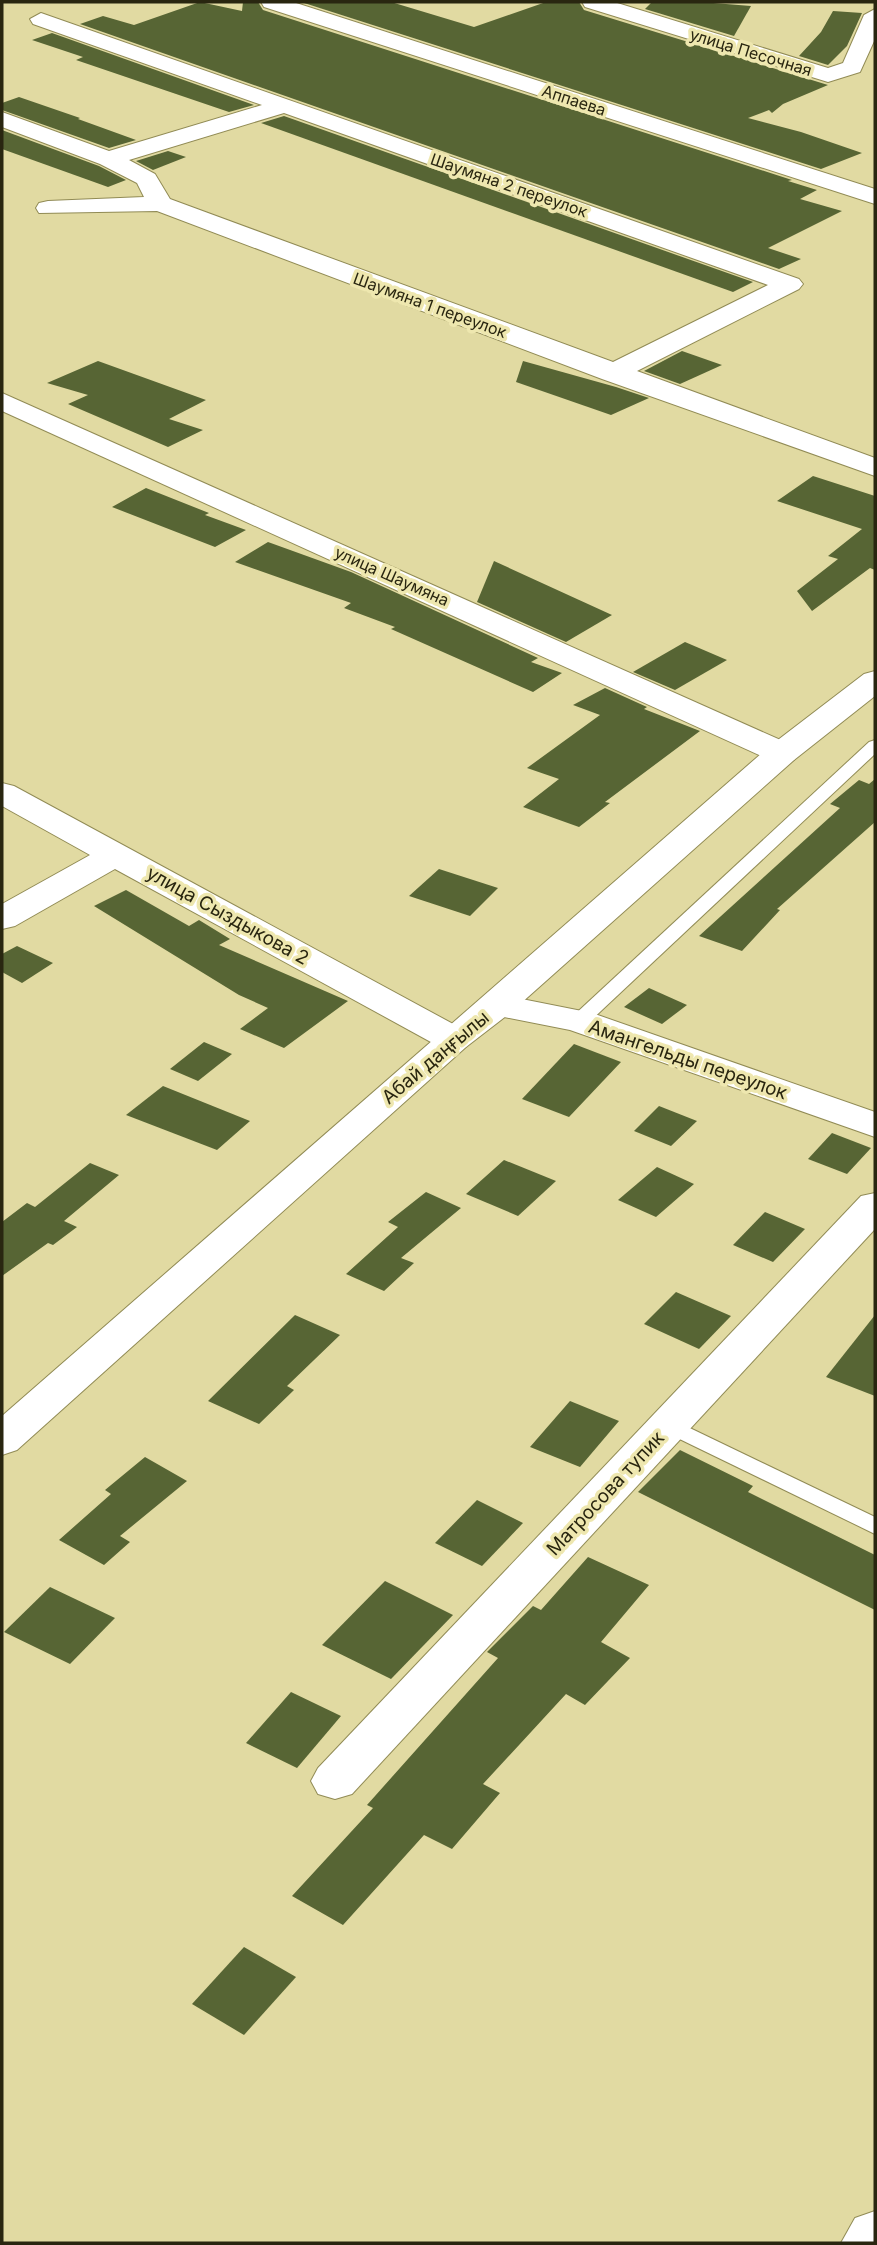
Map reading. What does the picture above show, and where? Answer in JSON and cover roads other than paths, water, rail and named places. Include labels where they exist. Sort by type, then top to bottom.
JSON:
[{"type":"street","name":"Аппаева","points":[[272,2],[875,197]]},
{"type":"street","name":"улица Песочная","points":[[593,2],[828,75],[852,67],[875,15]]},
{"type":"street","name":"улица Песочная","points":[[675,29],[689,11]]},
{"type":"street","name":"Шаумяна 2 переулок","points":[[41,19],[790,284],[612,373]]},
{"type":"street","points":[[108,159],[282,106]]},
{"type":"street","points":[[2,119],[108,159],[147,179],[160,204],[48,208]]},
{"type":"street","name":"Шаумяна 1 переулок","points":[[160,204],[875,468]]},
{"type":"street","name":"улица Шаумяна","points":[[2,401],[782,753]]},
{"type":"street","name":"Абай даңғылы","points":[[2,1440],[453,1038],[497,1004],[782,753],[875,681]]},
{"type":"street","name":"улица Сыздыкова 2","points":[[2,793],[453,1038]]},
{"type":"street","points":[[2,918],[116,854]]},
{"type":"street","name":"Амангельды переулок","points":[[497,1004],[579,1021],[875,1125]]},
{"type":"street","name":"Матросова тупик","points":[[335,1781],[875,1205]]},
{"type":"street","points":[[869,2243],[875,2235]]},
{"type":"lane","points":[[579,1021],[875,746]]},
{"type":"lane","points":[[669,1425],[875,1527]]}]
